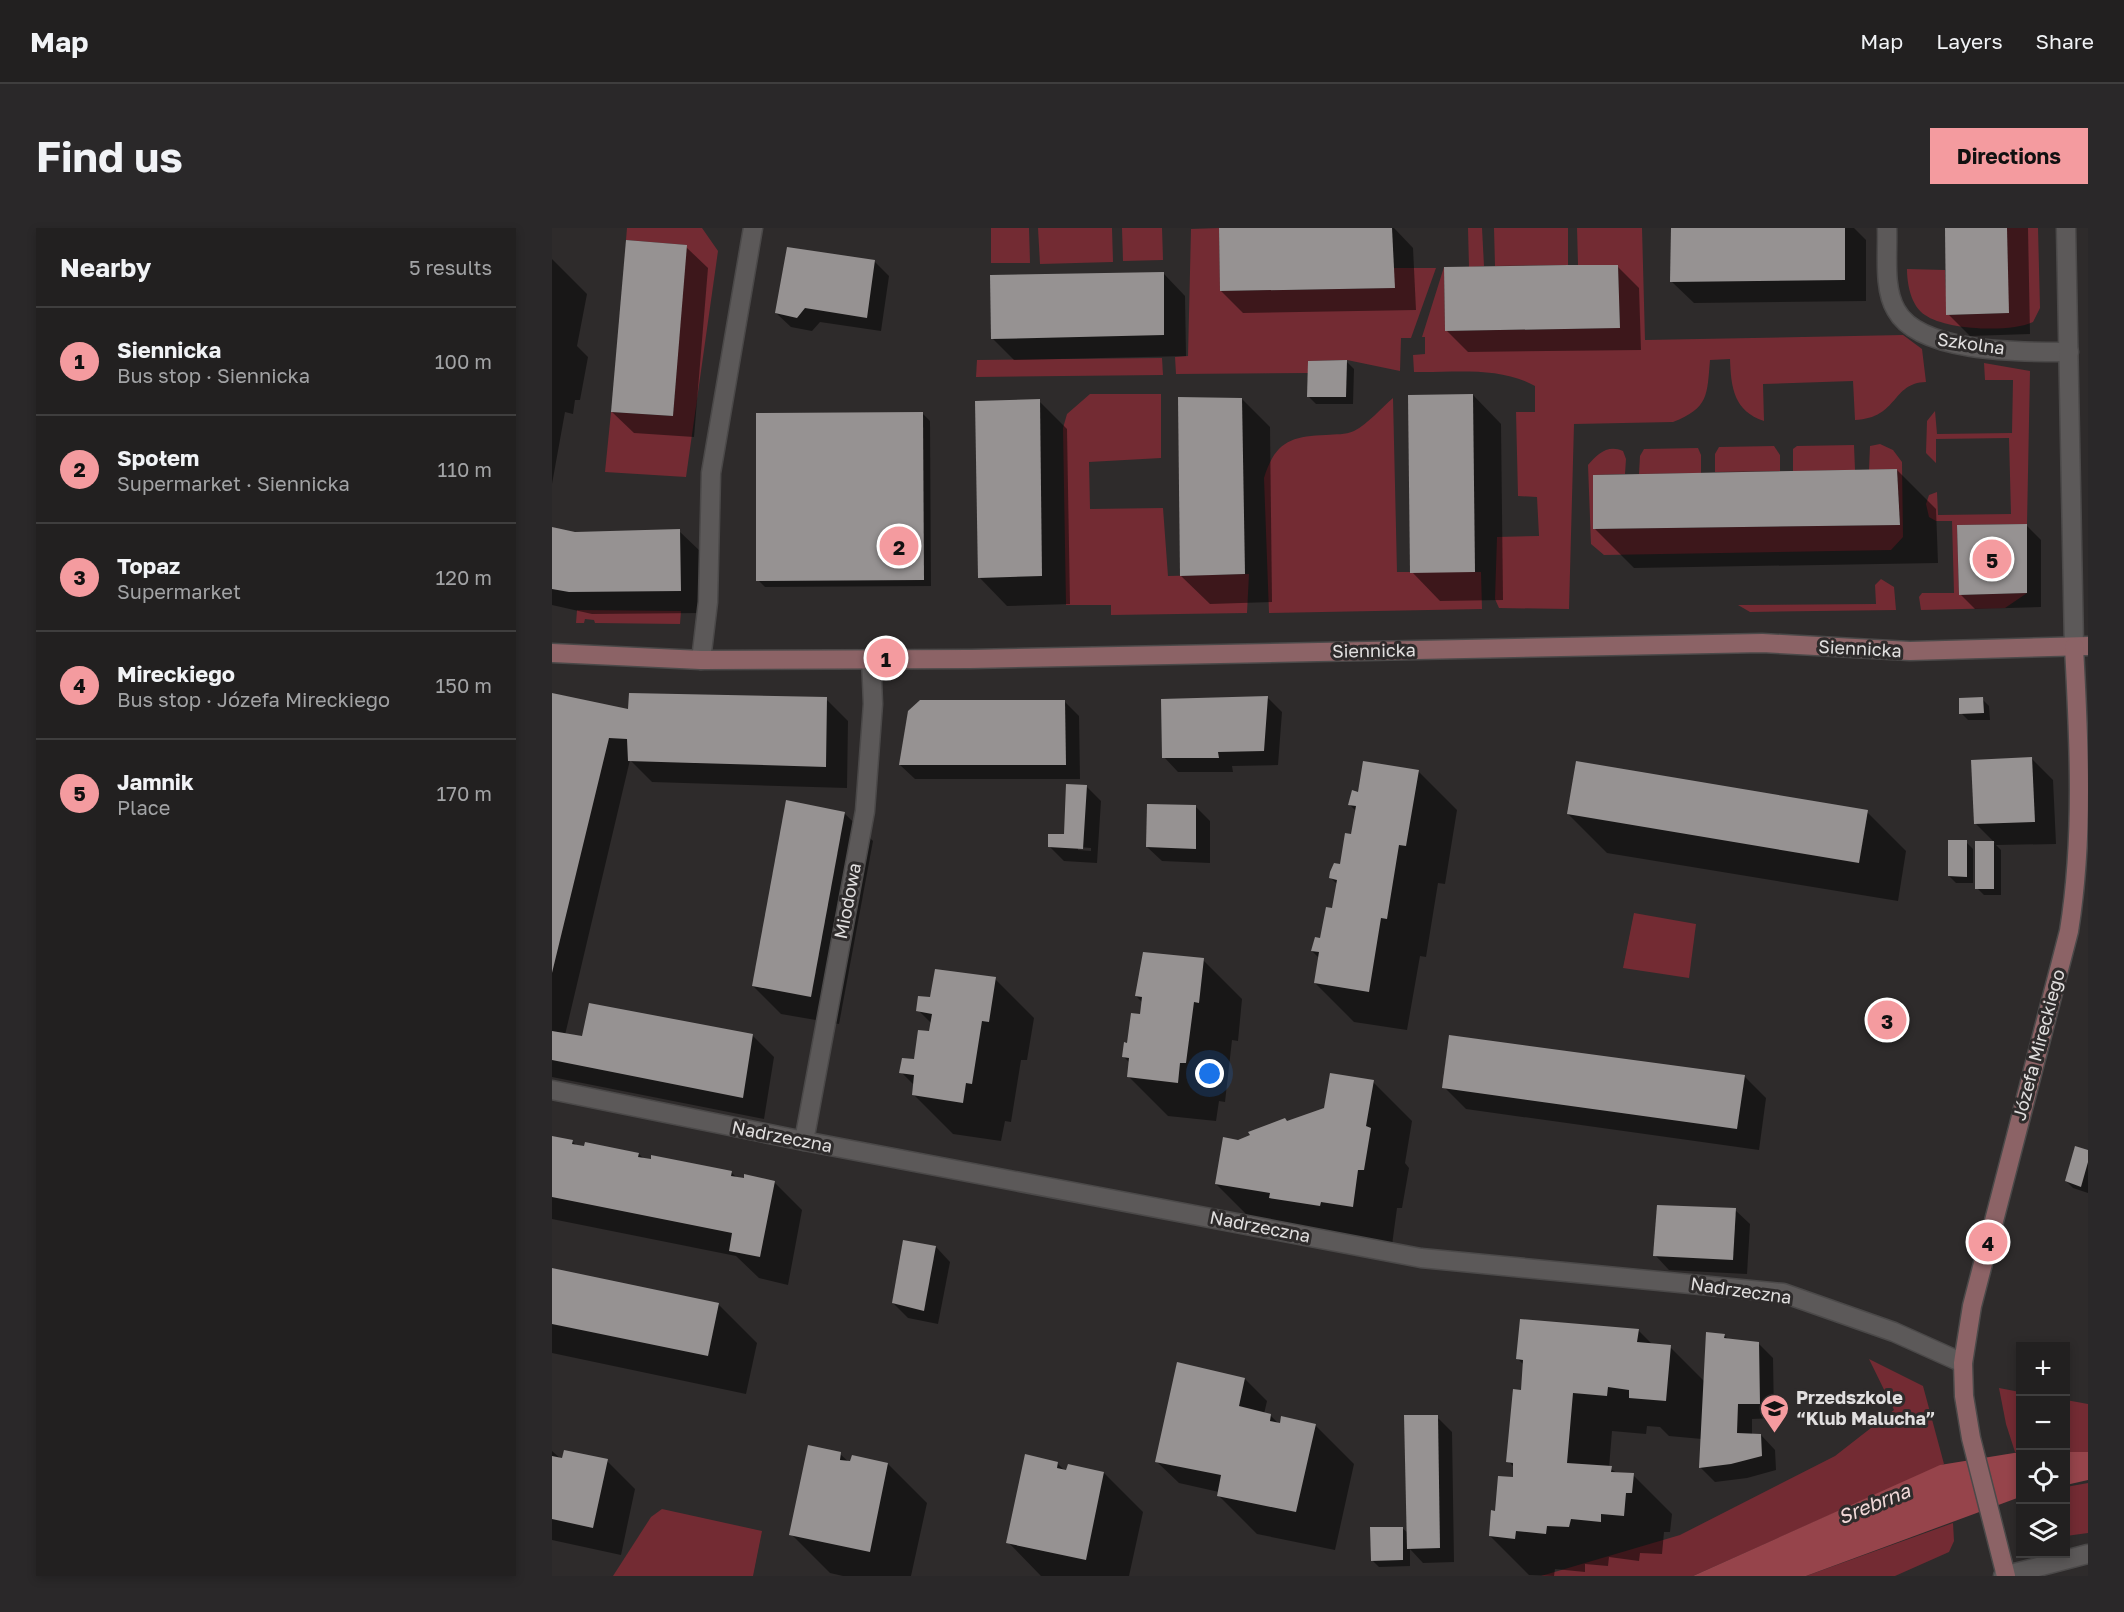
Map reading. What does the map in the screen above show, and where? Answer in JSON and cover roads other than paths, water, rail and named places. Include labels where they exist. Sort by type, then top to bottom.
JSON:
[{"type":"main road","name":"Siennicka","points":[[552,653],[701,660],[971,658],[1762,643],[1910,651],[2081,646]]},
{"type":"main road","name":"Józefa Mireckiego","points":[[2005,1576],[1994,1522],[1971,1438],[1964,1396],[1963,1363],[1972,1306],[2066,941],[2076,884],[2079,832],[2081,646]]},
{"type":"street","points":[[701,660],[708,602],[711,473],[753,228]]},
{"type":"street","name":"Szkolna","points":[[1887,228],[1890,295],[1896,310],[1907,324],[1925,336],[1945,343],[2038,352],[2068,352]]},
{"type":"street","points":[[2066,228],[2068,352],[2081,646]]},
{"type":"street","name":"Miodowa","points":[[804,1141],[865,812],[873,704],[871,658]]},
{"type":"street","name":"Nadrzeczna","points":[[552,1090],[804,1141],[1421,1258],[1783,1293],[1894,1332],[1963,1363]]},
{"type":"street","points":[[2005,1576],[2088,1554]]},
{"type":"water","points":[[2070,1452],[2088,1452],[2088,1480],[2070,1484]]},
{"type":"water","name":"Srebrna","points":[[2016,1453],[2016,1498],[1806,1576],[1693,1576],[1940,1465]]},
{"type":"place","name":"Społem","points":[[899,546]]},
{"type":"place","name":"Jamnik","points":[[1992,559]]},
{"type":"place","name":"Siennicka","points":[[886,658]]},
{"type":"place","name":"Topaz","points":[[1887,1020]]},
{"type":"place","name":"Mireckiego","points":[[1988,1242]]},
{"type":"place","name":"Przedszkole “Klub Malucha”","points":[[1775,1434]]}]
